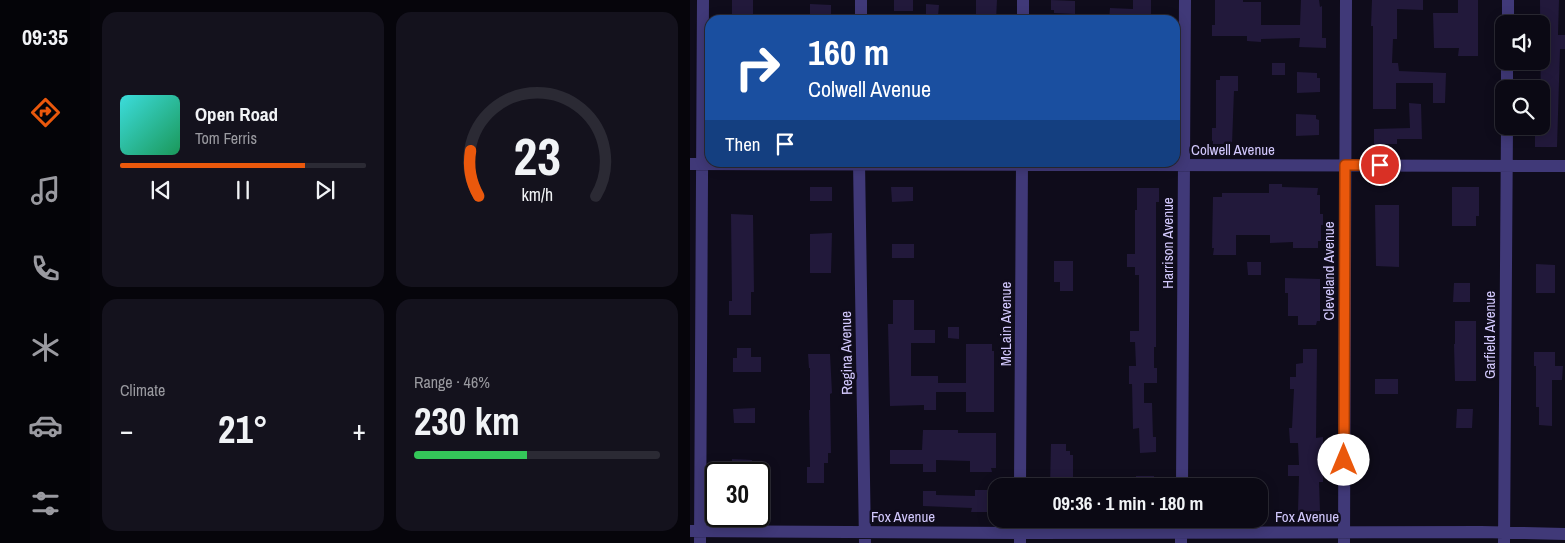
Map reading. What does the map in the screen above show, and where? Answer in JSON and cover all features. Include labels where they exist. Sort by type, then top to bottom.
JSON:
[{"type":"street","points":[[697,535],[696,164],[703,0]]},
{"type":"street","points":[[861,0],[861,15]]},
{"type":"street","points":[[1023,0],[1023,15]]},
{"type":"street","name":"Harrison Avenue","points":[[1182,478],[1185,0]]},
{"type":"street","name":"Cleveland Avenue","points":[[1343,538],[1346,0]]},
{"type":"street","points":[[1508,0],[1508,15]]},
{"type":"street","name":"Garfield Avenue","points":[[1504,538],[1507,135]]},
{"type":"street","name":"Colwell Avenue","points":[[1180,165],[1565,166]]},
{"type":"street","name":"Regina Avenue","points":[[859,167],[866,538]]},
{"type":"street","name":"McLain Avenue","points":[[1020,478],[1022,167]]},
{"type":"street","name":"Fox Avenue","points":[[697,535],[866,538],[1504,538],[1565,534]]},
{"type":"building","points":[[732,0],[753,0],[753,14],[732,14]]},
{"type":"building","points":[[894,0],[913,0],[913,11],[894,11]]},
{"type":"building","points":[[976,0],[997,0],[996,15],[976,15]]},
{"type":"building","points":[[1051,0],[1075,1],[1075,14],[1054,13],[1054,10],[1051,10]]},
{"type":"building","points":[[1133,0],[1151,0],[1151,15],[1109,15],[1110,8],[1133,9]]},
{"type":"building","points":[[1215,0],[1261,2],[1261,25],[1300,25],[1301,0],[1319,0],[1320,7],[1322,6],[1322,38],[1326,38],[1326,48],[1299,47],[1300,38],[1261,39],[1261,42],[1247,41],[1247,36],[1212,36],[1212,25],[1215,25]]},
{"type":"building","points":[[1372,0],[1423,0],[1423,10],[1397,9],[1397,39],[1393,39],[1392,63],[1398,63],[1399,71],[1446,73],[1445,103],[1433,103],[1433,83],[1396,83],[1396,109],[1373,109]]},
{"type":"building","points":[[1458,0],[1478,0],[1478,56],[1458,56],[1459,48],[1434,48],[1433,13],[1458,13]]},
{"type":"building","points":[[1540,0],[1559,0],[1558,35],[1565,35],[1565,49],[1560,49],[1557,147],[1535,147],[1535,135],[1550,135],[1550,80],[1541,80],[1541,70],[1550,70],[1550,15],[1540,15]]},
{"type":"building","points":[[810,4],[831,5],[831,15],[810,15]]},
{"type":"building","points":[[926,4],[939,5],[938,15],[926,15]]},
{"type":"building","points":[[1272,63],[1285,63],[1285,75],[1272,75]]},
{"type":"building","points":[[1297,72],[1317,73],[1317,78],[1320,78],[1320,92],[1297,93]]},
{"type":"building","points":[[1220,76],[1238,76],[1238,91],[1234,91],[1232,144],[1213,144],[1212,141],[1212,128],[1216,128],[1216,80],[1220,80]]},
{"type":"building","points":[[1409,103],[1421,104],[1422,139],[1397,139],[1397,144],[1374,144],[1374,129],[1410,128]]},
{"type":"building","points":[[1296,114],[1316,115],[1316,119],[1319,120],[1319,135],[1296,136]]},
{"type":"building","points":[[1269,184],[1282,184],[1282,187],[1318,188],[1317,195],[1320,195],[1320,214],[1323,214],[1323,225],[1321,225],[1321,241],[1318,241],[1318,248],[1293,248],[1293,242],[1270,243],[1270,235],[1236,235],[1236,255],[1213,255],[1213,197],[1222,197],[1222,193],[1269,193]]},
{"type":"building","points":[[810,187],[832,187],[832,201],[810,201]]},
{"type":"building","points":[[891,187],[913,187],[913,201],[892,202]]},
{"type":"building","points":[[1452,187],[1479,187],[1479,216],[1476,216],[1476,226],[1452,226]]},
{"type":"building","points":[[1137,188],[1159,188],[1159,202],[1156,202],[1156,347],[1154,347],[1154,368],[1157,368],[1157,383],[1144,383],[1144,403],[1152,403],[1153,437],[1156,437],[1156,452],[1140,453],[1139,428],[1133,429],[1132,384],[1129,384],[1129,366],[1136,366],[1135,342],[1130,342],[1130,331],[1139,331],[1139,275],[1135,275],[1135,267],[1127,267],[1127,254],[1135,254]]},
{"type":"building","points":[[1375,205],[1399,205],[1399,267],[1376,266]]},
{"type":"building","points":[[731,214],[753,215],[754,292],[751,292],[751,315],[729,315],[729,301],[732,301]]},
{"type":"building","points":[[832,233],[831,273],[810,273],[810,234]]},
{"type":"building","points":[[892,244],[914,244],[914,258],[892,258]]},
{"type":"building","points":[[1054,261],[1073,261],[1073,291],[1060,291],[1060,282],[1054,282]]},
{"type":"building","points":[[1247,262],[1261,262],[1261,275],[1248,275]]},
{"type":"building","points":[[1536,264],[1555,265],[1555,293],[1536,293]]},
{"type":"building","points":[[1285,278],[1320,279],[1320,321],[1317,321],[1316,325],[1298,325],[1298,316],[1288,316],[1288,293],[1285,293]]},
{"type":"building","points":[[1454,283],[1470,283],[1470,302],[1453,302]]},
{"type":"building","points":[[893,300],[914,300],[914,330],[935,330],[935,343],[911,343],[911,376],[938,376],[938,383],[966,383],[966,344],[992,344],[992,351],[994,351],[994,412],[966,412],[966,392],[936,392],[936,410],[924,410],[924,405],[890,406],[888,324],[893,324]]},
{"type":"building","points":[[1455,321],[1476,321],[1476,381],[1455,381]]},
{"type":"building","points":[[948,327],[959,327],[959,339],[948,338]]},
{"type":"building","points":[[737,348],[751,348],[751,357],[761,357],[761,372],[733,372],[733,358],[737,358]]},
{"type":"building","points":[[1303,349],[1317,349],[1316,438],[1323,437],[1323,482],[1319,482],[1320,511],[1298,512],[1299,476],[1288,476],[1288,465],[1299,465],[1298,443],[1290,443],[1289,428],[1292,428],[1294,389],[1290,389],[1290,377],[1296,377],[1296,364],[1303,363]]},
{"type":"building","points":[[1534,352],[1555,352],[1555,366],[1563,366],[1562,380],[1552,380],[1552,426],[1539,425],[1539,407],[1536,407]]},
{"type":"building","points":[[808,354],[830,354],[832,393],[830,394],[831,453],[828,453],[828,463],[824,463],[824,483],[807,483],[807,467],[810,467],[810,368]]},
{"type":"building","points":[[1375,379],[1398,379],[1398,394],[1375,394]]},
{"type":"building","points":[[755,408],[755,423],[734,423],[733,409]]},
{"type":"building","points":[[1457,409],[1473,409],[1472,428],[1456,428]]},
{"type":"building","points":[[923,430],[958,430],[958,433],[996,433],[996,468],[991,468],[992,472],[970,472],[970,461],[936,460],[936,472],[923,472],[923,464],[890,464],[890,450],[922,450]]},
{"type":"building","points":[[1051,444],[1066,444],[1066,451],[1070,451],[1070,455],[1073,455],[1073,478],[1050,478]]},
{"type":"building","points":[[732,459],[752,460],[752,462],[732,462]]},
{"type":"building","points":[[1136,476],[1154,476],[1154,478],[1136,478]]},
{"type":"building","points":[[975,490],[988,490],[988,512],[971,512],[972,508],[923,506],[923,491],[936,491],[936,495],[975,496]]},
{"type":"route","points":[[1344,460],[1345,165],[1380,165]]}]
